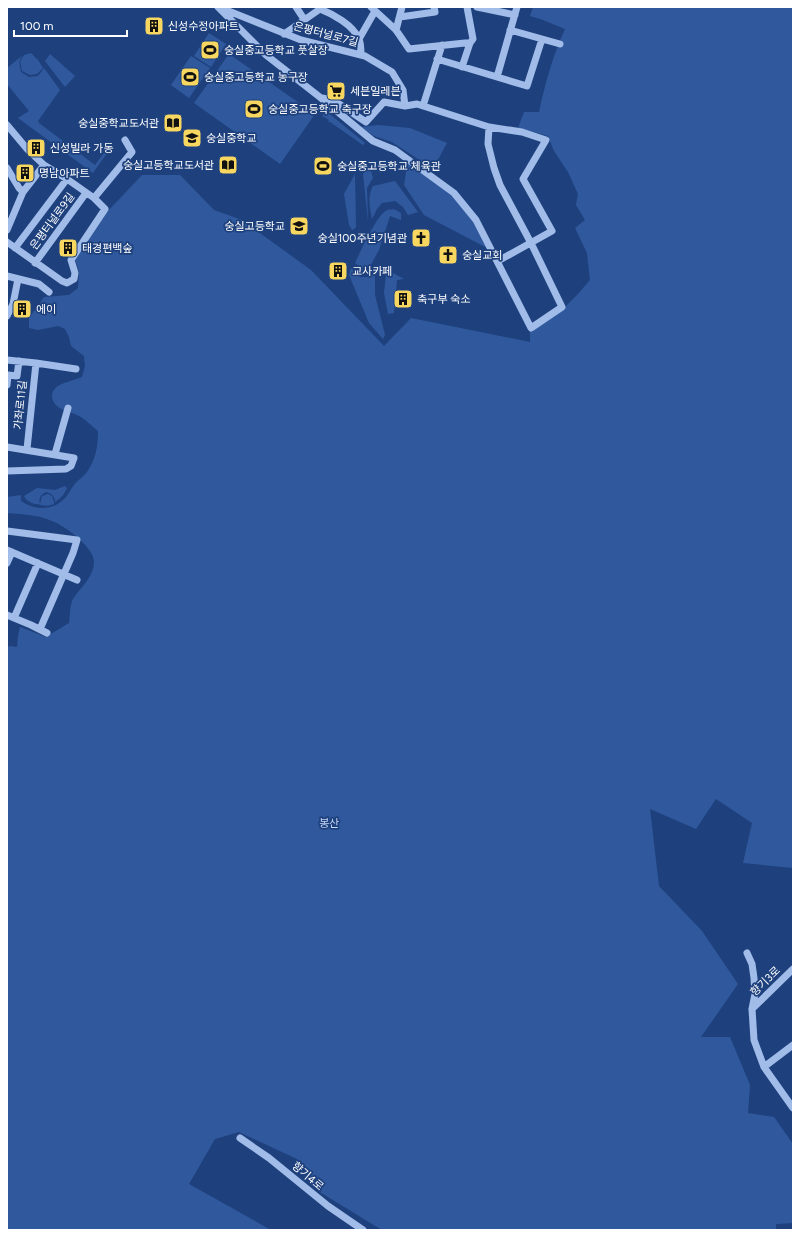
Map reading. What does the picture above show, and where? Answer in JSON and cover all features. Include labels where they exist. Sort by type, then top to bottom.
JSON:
[{"type":"street","name":"은평터널로7길","points":[[219,7],[301,40],[365,56],[392,72],[403,90],[405,106]]},
{"type":"street","name":"은평터널로7길","points":[[219,7],[266,55],[373,141],[396,150],[454,194],[476,220],[531,328],[562,307],[531,243]]},
{"type":"street","points":[[296,7],[304,19]]},
{"type":"street","points":[[396,30],[402,7]]},
{"type":"street","points":[[400,17],[435,12],[434,7]]},
{"type":"street","points":[[462,67],[470,43],[473,39],[467,7]]},
{"type":"street","points":[[477,7],[515,15]]},
{"type":"street","points":[[497,77],[517,7]]},
{"type":"street","name":"은평터널로7길","points":[[284,34],[320,9],[332,14],[348,25],[359,39],[361,55]]},
{"type":"street","points":[[359,39],[373,9],[396,30],[409,49],[465,42],[470,43]]},
{"type":"street","points":[[510,30],[560,44]]},
{"type":"street","points":[[437,59],[527,86],[542,39]]},
{"type":"street","points":[[423,106],[442,45]]},
{"type":"street","points":[[321,98],[333,100],[366,122],[384,102],[405,106],[417,104],[489,127],[522,132],[546,140],[523,179],[552,231],[498,261]]},
{"type":"street","name":"은평터널로9길","points":[[7,125],[28,150],[44,165],[94,198],[105,209],[71,260],[74,266],[74,279],[67,283],[35,263],[86,193]]},
{"type":"street","points":[[489,127],[488,144],[500,185],[531,243]]},
{"type":"street","name":"은평터널로9길","points":[[94,198],[132,152],[125,140]]},
{"type":"street","points":[[7,230],[8,222],[23,192],[44,165]]},
{"type":"street","points":[[7,168],[23,192]]},
{"type":"street","name":"은평터널로9길","points":[[15,248],[67,179]]},
{"type":"street","points":[[7,242],[35,263]]},
{"type":"street","points":[[7,276],[38,284],[49,292]]},
{"type":"street","points":[[7,316],[13,304],[18,279]]},
{"type":"street","points":[[7,360],[76,369]]},
{"type":"street","name":"가좌로11길","points":[[7,385],[8,375],[17,376],[19,361]]},
{"type":"street","name":"가좌로11길","points":[[27,450],[36,363]]},
{"type":"street","points":[[55,454],[68,408]]},
{"type":"street","points":[[7,447],[74,458],[71,466],[66,469],[7,471]]},
{"type":"street","points":[[7,531],[77,540],[73,554],[40,629]]},
{"type":"street","points":[[7,562],[9,551],[77,580]]},
{"type":"street","points":[[38,563],[11,617],[46,633]]},
{"type":"street","name":"향기3로","points":[[747,953],[752,964],[754,978],[755,994],[752,1009],[754,1040],[764,1067],[793,1108]]},
{"type":"street","name":"향기3로","points":[[752,1009],[793,969]]},
{"type":"street","points":[[764,1067],[793,1044]]},
{"type":"street","name":"향기4로","points":[[240,1138],[269,1158],[328,1206],[363,1230]]},
{"type":"green space","name":"봉산","points":[[533,7],[793,7],[793,868],[743,863],[752,823],[716,799],[696,829],[650,809],[659,886],[702,931],[738,984],[701,1037],[730,1037],[750,1085],[748,1113],[774,1117],[793,1144],[793,1223],[776,1224],[776,1230],[382,1230],[318,1191],[297,1159],[239,1132],[215,1139],[189,1184],[271,1230],[7,1230],[7,648],[9,646],[17,647],[20,627],[46,637],[69,623],[72,601],[92,573],[94,562],[90,550],[71,532],[57,523],[36,516],[7,513],[7,497],[21,495],[21,501],[37,508],[48,508],[58,504],[66,497],[93,462],[98,437],[98,431],[81,417],[59,408],[53,401],[52,396],[54,390],[58,386],[82,377],[85,366],[84,356],[71,346],[65,329],[58,326],[38,330],[29,328],[29,318],[44,297],[69,295],[78,288],[79,272],[75,259],[107,212],[142,175],[180,175],[214,210],[242,220],[311,270],[384,346],[411,318],[530,342],[530,330],[562,310],[590,280],[587,253],[575,228],[585,220],[576,205],[578,194],[568,172],[554,151],[548,136],[518,128],[524,112],[539,112],[550,70],[565,29],[530,16]]},
{"type":"green space","name":"숭실중고등학교 풋살장","points":[[209,33],[226,44],[211,67],[194,56]]},
{"type":"green space","points":[[31,53],[43,68],[37,74],[30,75],[22,71],[20,62],[24,55]]},
{"type":"green space","points":[[50,54],[75,76],[65,87],[45,61]]},
{"type":"green space","name":"숭실중고등학교 축구장","points":[[229,54],[315,114],[280,164],[194,103]]},
{"type":"green space","points":[[22,56],[19,62],[21,72],[29,77],[38,76],[44,68],[60,90],[38,121],[39,123],[95,165],[110,145],[107,153],[93,173],[18,118],[29,111],[7,84],[7,68]]},
{"type":"green space","name":"숭실중고등학교 농구장","points":[[191,56],[210,68],[189,98],[171,85]]},
{"type":"green space","points":[[326,111],[365,143],[363,145],[328,122],[329,120],[322,116]]},
{"type":"green space","points":[[378,125],[410,128],[447,143],[433,169],[392,142],[374,136],[361,127]]},
{"type":"green space","points":[[403,157],[451,194],[476,222],[489,249],[424,215],[404,185],[406,172]]},
{"type":"green space","points":[[369,165],[373,178],[367,188],[368,222],[363,174]]},
{"type":"green space","points":[[355,174],[356,227],[352,230],[349,225],[344,194]]},
{"type":"green space","points":[[395,181],[418,212],[408,215],[403,207],[395,201],[382,203],[372,219],[370,198],[373,186]]},
{"type":"green space","points":[[394,209],[401,213],[401,220],[390,216],[379,250],[367,272],[363,272],[355,263],[378,219],[387,210]]},
{"type":"green space","points":[[351,268],[360,277],[369,277],[375,268],[375,295],[385,335],[383,339],[369,323],[349,275]]},
{"type":"green space","points":[[393,273],[404,279],[397,280],[394,313],[388,314],[384,293],[386,274]]},
{"type":"green space","points":[[65,486],[67,488],[65,493],[55,502],[53,496],[50,493],[46,492],[41,495],[39,500],[40,504],[42,496],[48,494],[52,496],[54,504],[51,505],[44,506],[31,503],[24,496],[37,488],[55,490]]},
{"type":"place","name":"신성수정아파트","points":[[154,26]]},
{"type":"place","name":"숭실중고등학교 풋살장","points":[[210,50]]},
{"type":"place","name":"숭실중고등학교 농구장","points":[[190,77]]},
{"type":"place","name":"세븐일레븐","points":[[336,91]]},
{"type":"place","name":"숭실중고등학교 축구장","points":[[254,109]]},
{"type":"place","name":"숭실중학교도서관","points":[[173,123]]},
{"type":"place","name":"숭실중학교","points":[[192,138]]},
{"type":"place","name":"신성빌라 가동","points":[[36,148]]},
{"type":"place","name":"숭실고등학교도서관","points":[[228,165]]},
{"type":"place","name":"숭실중고등학교 체육관","points":[[323,166]]},
{"type":"place","name":"명남아파트","points":[[25,173]]},
{"type":"place","name":"숭실고등학교","points":[[299,226]]},
{"type":"place","name":"숭실100주년기념관","points":[[421,238]]},
{"type":"place","name":"태경편백숲","points":[[68,248]]},
{"type":"place","name":"숭실교회","points":[[448,255]]},
{"type":"place","name":"교사카페","points":[[338,271]]},
{"type":"place","name":"축구부 숙소","points":[[403,299]]},
{"type":"place","name":"에이","points":[[22,309]]}]
